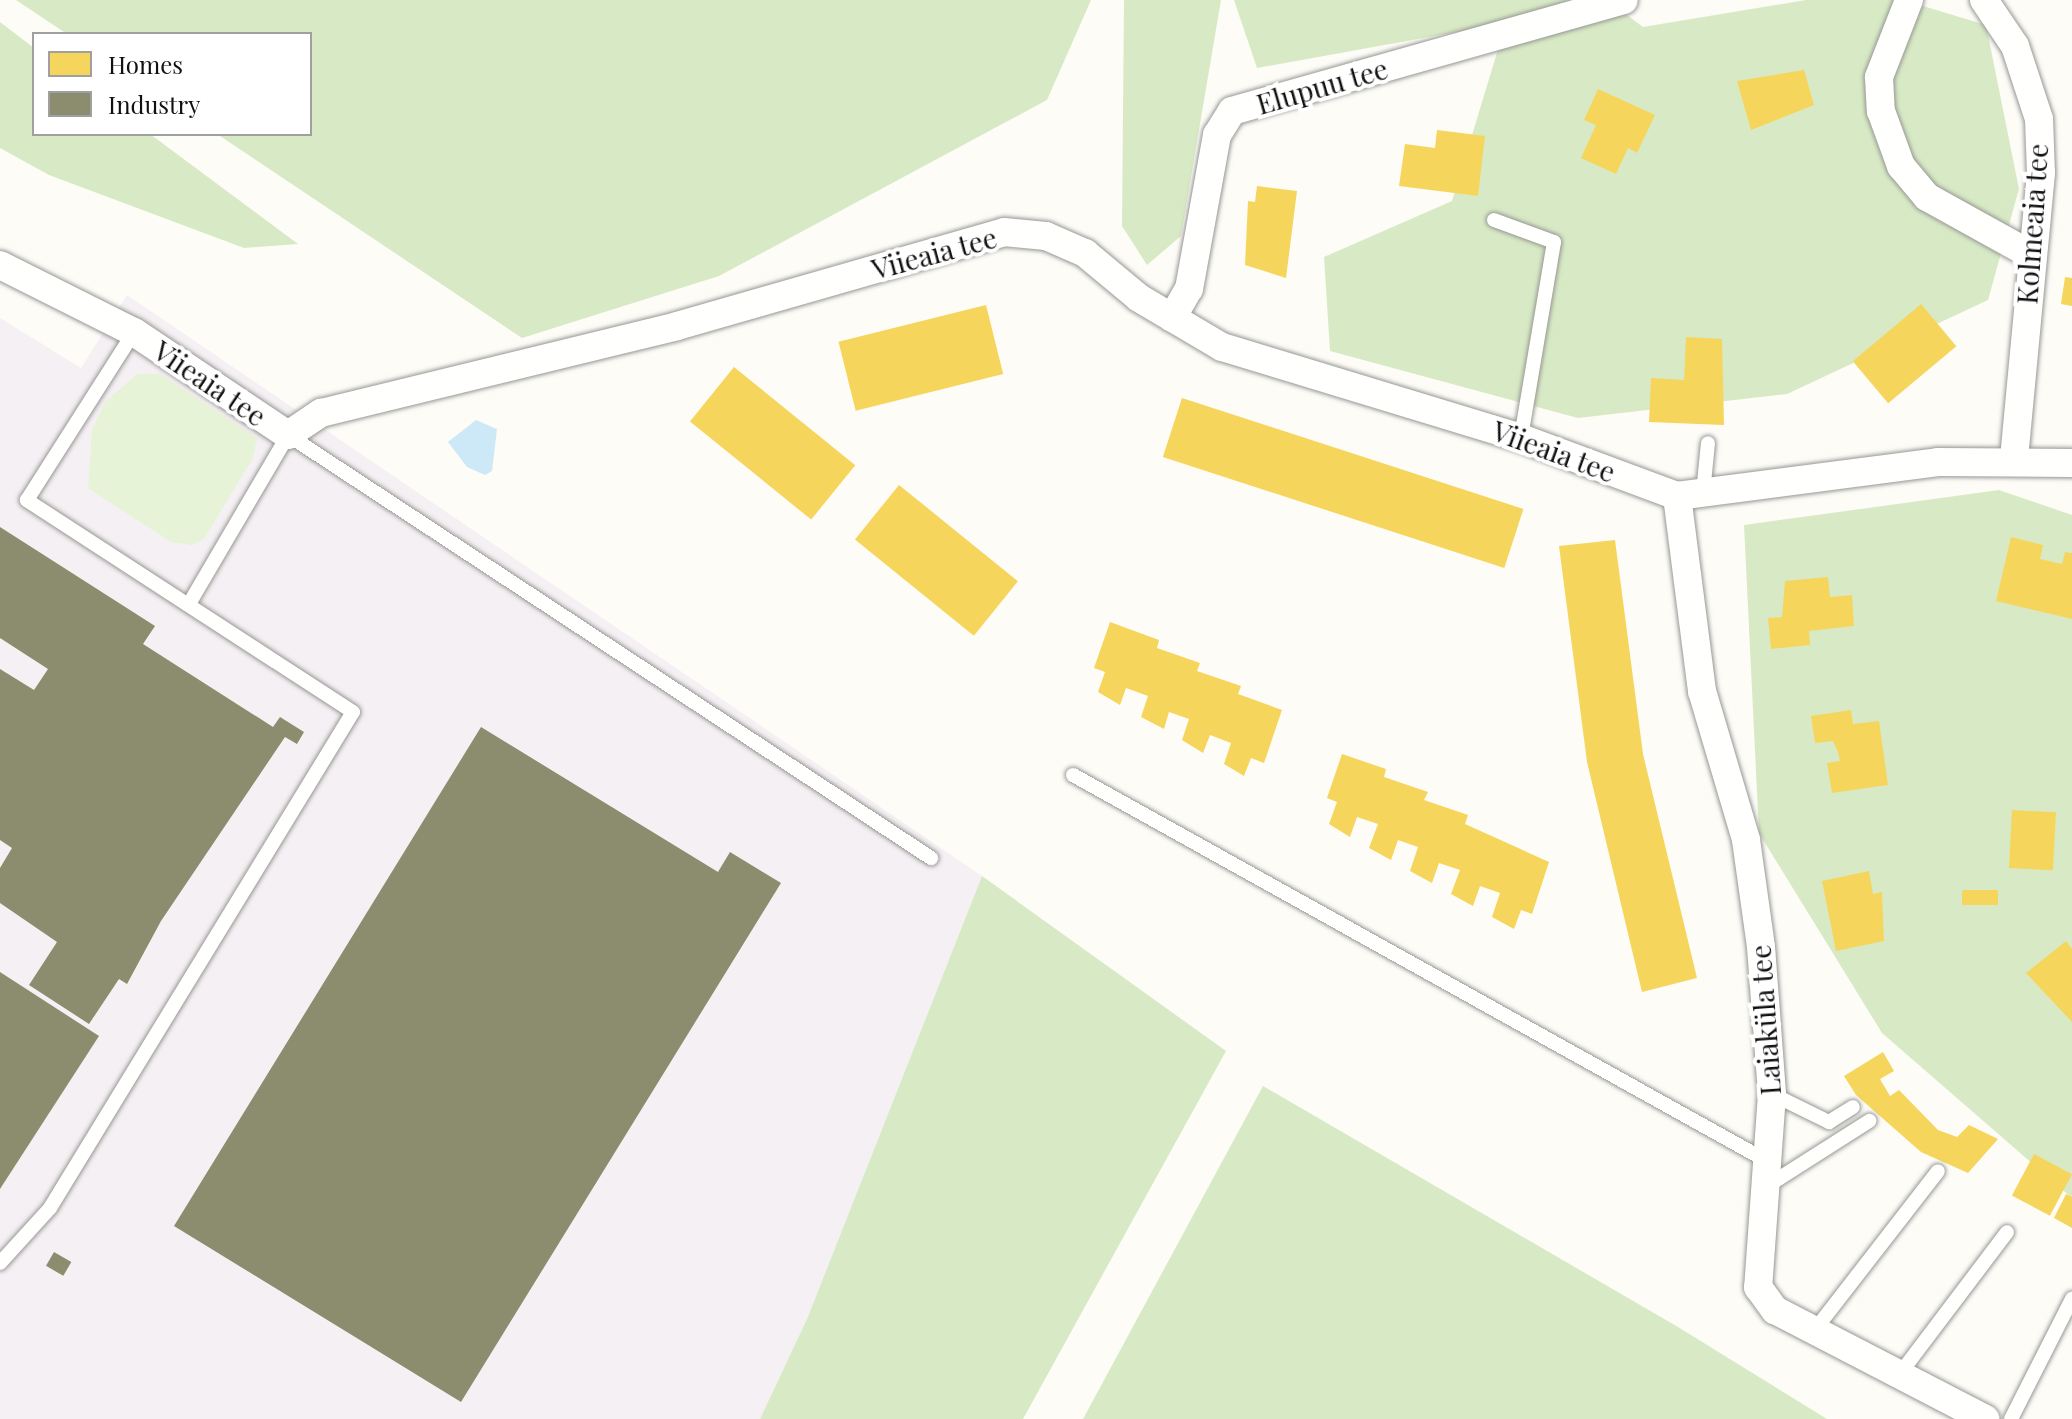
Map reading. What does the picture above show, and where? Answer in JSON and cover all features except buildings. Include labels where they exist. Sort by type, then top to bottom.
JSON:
[{"type":"street","name":"Elupuu tee","points":[[1172,318],[1189,289],[1217,135],[1232,111],[1624,0]]},
{"type":"street","points":[[1909,0],[1879,77],[1881,111],[1901,166],[1927,197],[2030,254]]},
{"type":"street","name":"Kolmeaia tee","points":[[1984,0],[2015,46],[2039,119],[2041,173],[2030,254],[2014,460]]},
{"type":"street","name":"Viieaia tee","points":[[0,265],[134,332],[288,435],[321,413],[677,326],[1004,232],[1046,236],[1085,253],[1172,318],[1222,347],[1521,438],[1690,495],[1862,470],[2014,460],[2072,463]]},
{"type":"street","name":"Laiaküla tee","points":[[1690,495],[1702,691],[1746,840],[1772,1094],[1758,1287],[1775,1310],[1985,1419]]},
{"type":"lane","points":[[1494,220],[1554,242],[1521,438]]},
{"type":"lane","points":[[0,1263],[50,1208],[353,712],[27,500],[134,332]]},
{"type":"lane","points":[[189,604],[288,435],[931,858]]},
{"type":"lane","points":[[1690,495],[1708,443]]},
{"type":"lane","points":[[1073,775],[1765,1174],[1869,1121]]},
{"type":"lane","points":[[1772,1094],[1829,1122],[1853,1107]]},
{"type":"lane","points":[[1814,1331],[1938,1171]]},
{"type":"lane","points":[[1899,1375],[2007,1232]]},
{"type":"lane","points":[[2011,1419],[2072,1299]]},
{"type":"shaded area","points":[[127,295],[982,876],[807,1319],[760,1419],[0,1419],[0,318],[81,368]]},
{"type":"green space","points":[[16,0],[1091,0],[1047,100],[719,276],[522,338],[220,136],[312,136],[312,32],[64,32]]},
{"type":"green space","points":[[1124,0],[1221,0],[1181,236],[1147,265],[1122,226]]},
{"type":"green space","points":[[1234,0],[1607,0],[1643,27],[1806,0],[1903,0],[1986,25],[2019,189],[1988,300],[1787,394],[1578,418],[1330,351],[1324,257],[1452,201],[1506,23],[1257,68]]},
{"type":"green space","points":[[0,22],[32,46],[32,136],[153,136],[298,244],[244,248],[49,175],[0,148]]},
{"type":"green space","points":[[137,374],[160,374],[257,438],[253,458],[204,539],[192,545],[171,542],[88,488],[92,430],[105,402]]},
{"type":"green space","points":[[1999,490],[2072,515],[2072,1198],[1882,1033],[1759,833],[1744,525]]},
{"type":"green space","points":[[982,876],[1226,1051],[1023,1419],[760,1419],[807,1319]]},
{"type":"green space","points":[[1263,1086],[1678,1327],[1827,1419],[1083,1419]]},
{"type":"water","points":[[476,420],[497,429],[492,471],[485,475],[467,467],[448,442]]}]
